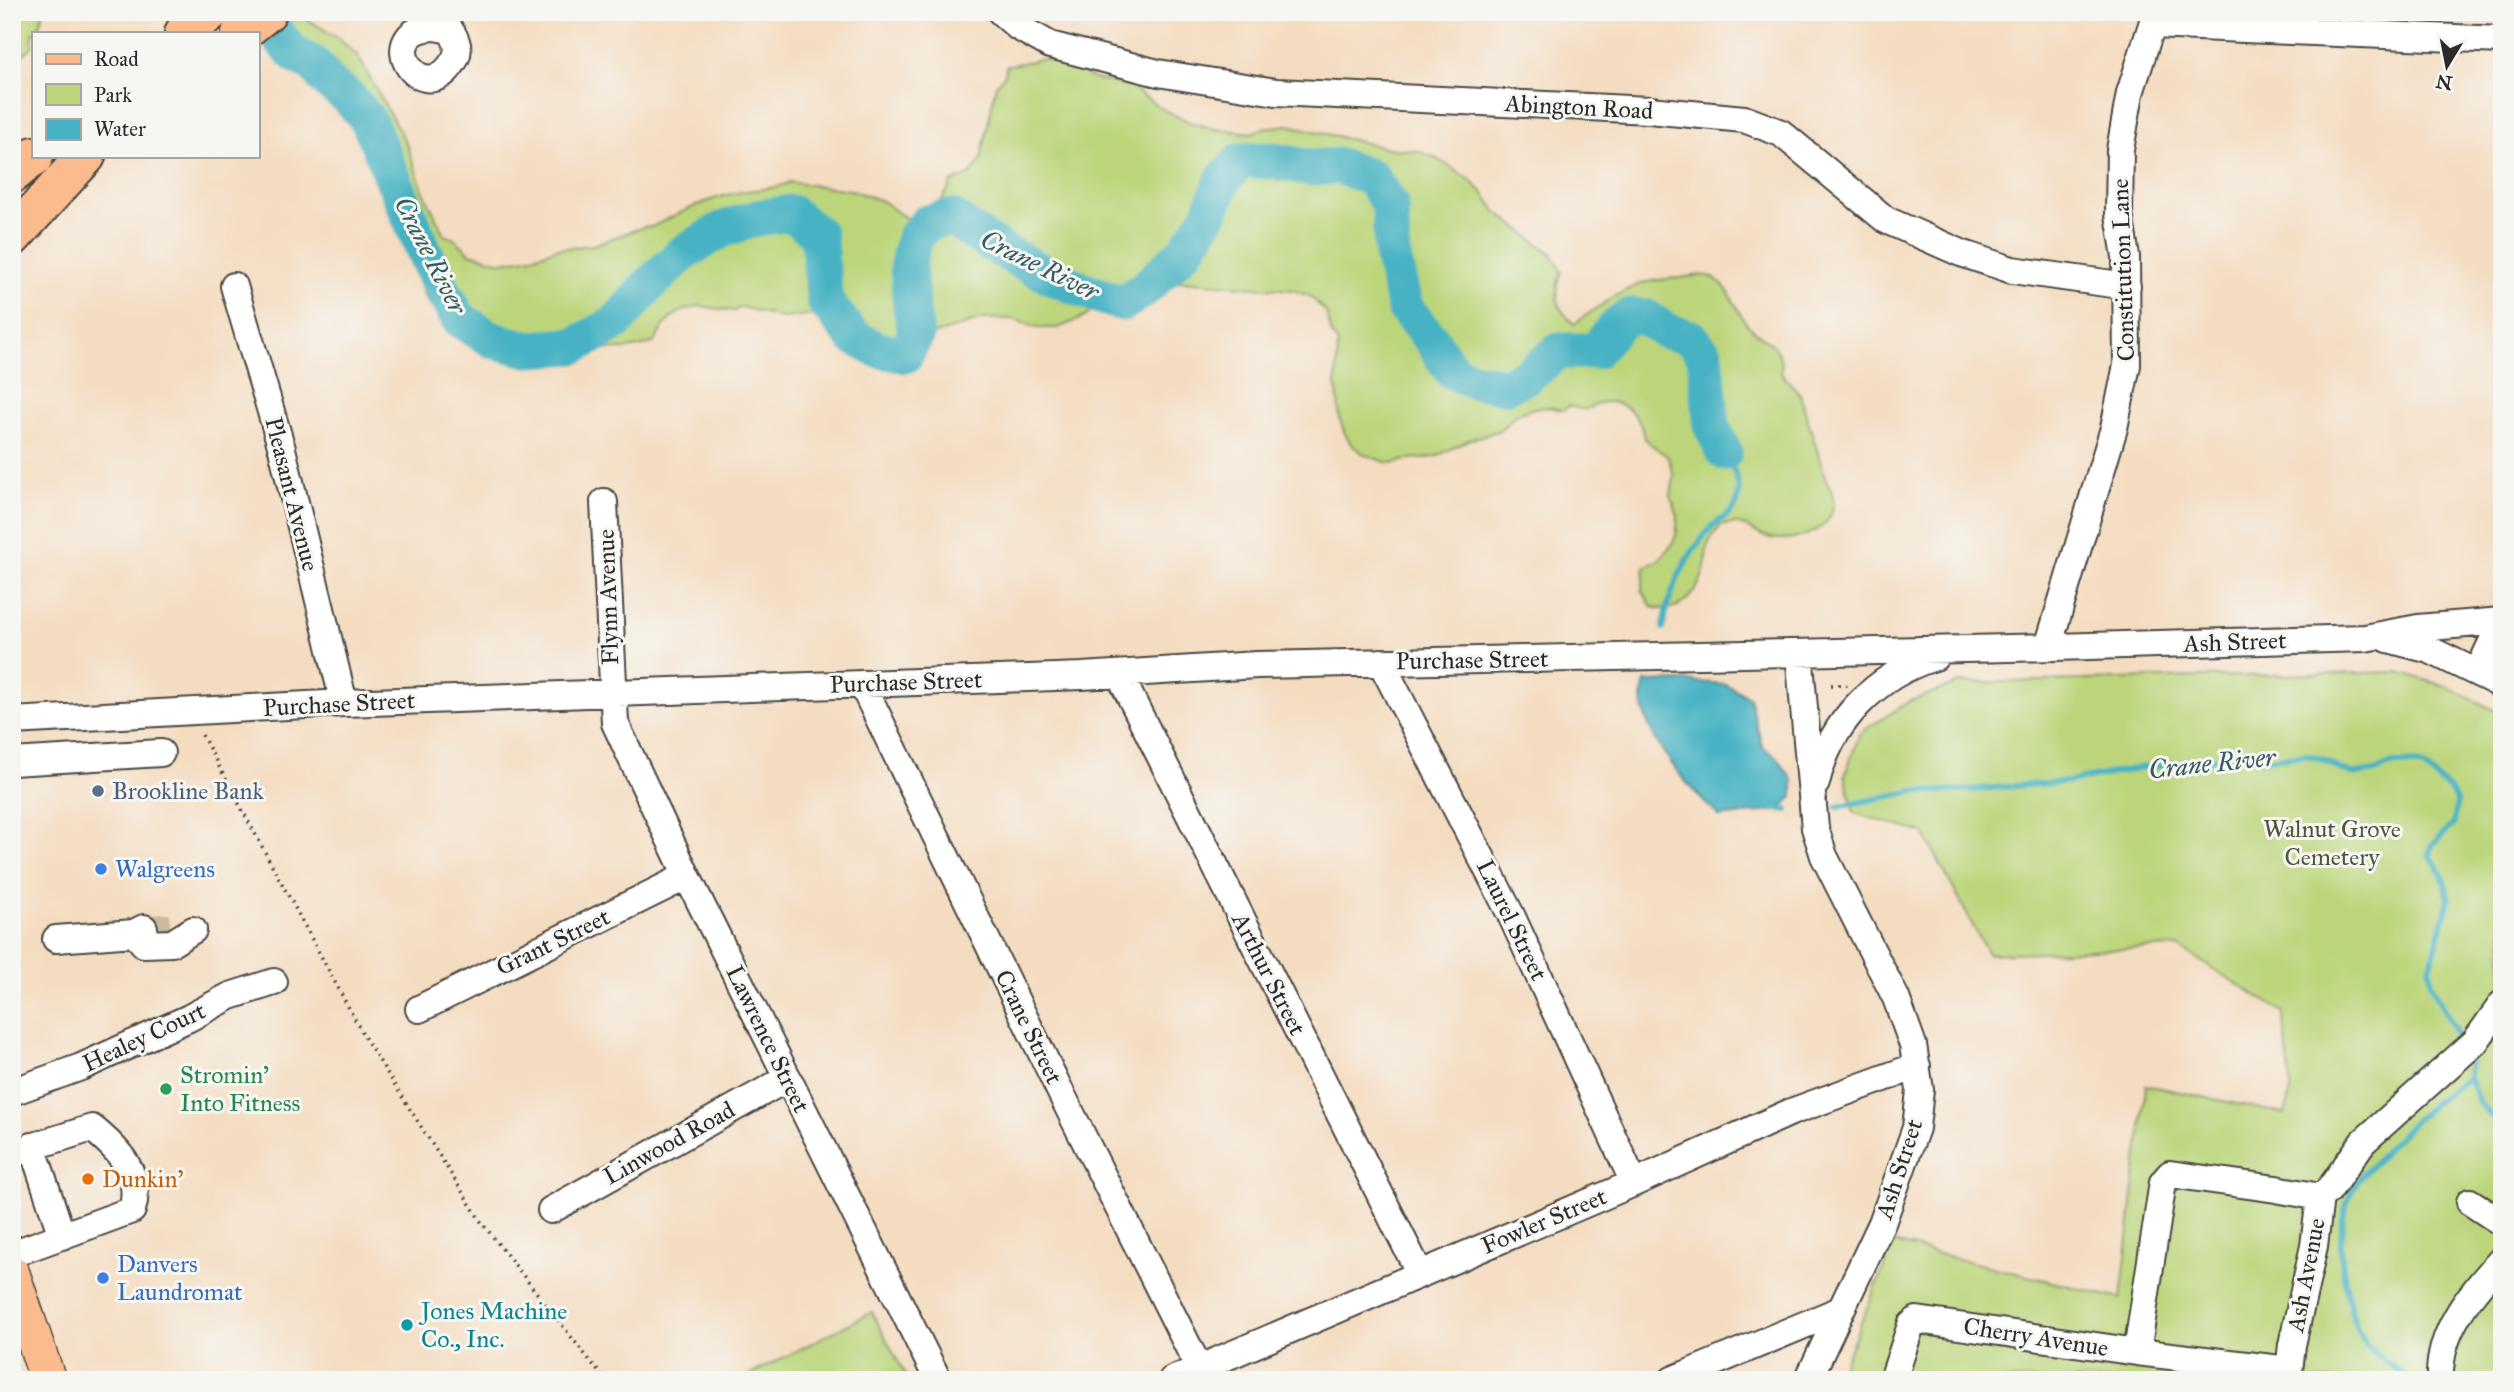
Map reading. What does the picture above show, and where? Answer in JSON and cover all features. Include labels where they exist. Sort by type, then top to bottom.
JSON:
[{"type":"highway","points":[[185,32],[210,12]]},
{"type":"highway","points":[[242,32],[267,12]]},
{"type":"highway","points":[[12,160],[32,148]]},
{"type":"highway","points":[[12,174],[32,158]]},
{"type":"highway","points":[[12,213],[82,158]]},
{"type":"highway","points":[[12,237],[83,158]]},
{"type":"main road","points":[[12,1274],[48,1380]]},
{"type":"street","name":"Abington Road","points":[[1001,12],[1018,27],[1050,45],[1158,73],[1224,85],[1276,92],[1649,110],[1744,119],[1781,133],[1886,220],[1961,253],[2012,270],[2127,286]]},
{"type":"street","name":"Constitution Lane","points":[[2048,648],[2114,428],[2127,365],[2126,257],[2119,214],[2120,150],[2130,93],[2154,19]]},
{"type":"street","points":[[2154,19],[2502,40]]},
{"type":"street","name":"Pleasant Avenue","points":[[234,286],[282,449],[344,703]]},
{"type":"street","name":"Flynn Avenue","points":[[604,502],[612,693]]},
{"type":"street","points":[[2478,672],[2502,621]]},
{"type":"street","name":"Ash Street","points":[[1808,1380],[1882,1223],[1911,1144],[1919,1109],[1920,1090],[1913,1045],[1896,998],[1824,856],[1815,828],[1799,653],[2365,638],[2418,628],[2502,621]]},
{"type":"street","points":[[2365,638],[2388,639],[2419,646],[2502,685]]},
{"type":"street","name":"Ash Street","points":[[1812,798],[1819,767],[1833,737],[1849,715],[1874,689],[1901,669],[1968,649]]},
{"type":"street","name":"Purchase Street","points":[[12,721],[344,703],[1119,674],[1257,665],[1799,653]]},
{"type":"street","name":"Laurel Street","points":[[1381,662],[1511,915],[1634,1183]]},
{"type":"street","name":"Arthur Street","points":[[1119,674],[1420,1274]]},
{"type":"street","name":"Crane Street","points":[[862,684],[1063,1097],[1199,1368]]},
{"type":"street","name":"Lawrence Street","points":[[612,693],[615,723],[687,876],[938,1380]]},
{"type":"street","points":[[12,762],[161,753]]},
{"type":"street","name":"Grant Street","points":[[419,1009],[687,876]]},
{"type":"street","points":[[56,939],[170,929]]},
{"type":"street","name":"Healey Court","points":[[12,1092],[81,1067],[189,1018],[230,996],[274,982]]},
{"type":"street","name":"Ash Avenue","points":[[2288,1375],[2314,1246],[2320,1197],[2329,1190],[2363,1142],[2465,1050],[2502,1004]]},
{"type":"street","name":"Fowler Street","points":[[1172,1380],[1634,1183],[1791,1112],[1917,1066]]},
{"type":"street","name":"Linwood Road","points":[[551,1210],[788,1078]]},
{"type":"street","points":[[12,1254],[62,1236],[132,1210],[137,1196],[127,1165],[115,1147],[92,1128],[22,1150],[62,1236]]},
{"type":"street","points":[[2137,1353],[2163,1182],[2170,1174],[2320,1197]]},
{"type":"street","points":[[2470,1202],[2502,1223]]},
{"type":"street","points":[[2440,1380],[2441,1360],[2450,1328],[2465,1304],[2502,1259]]},
{"type":"street","points":[[1672,1380],[1840,1310]]},
{"type":"street","name":"Cherry Avenue","points":[[1893,1380],[1911,1325],[1917,1320],[2288,1375]]},
{"type":"path","points":[[202,736],[365,1038],[482,1223],[605,1380]]},
{"type":"green space","points":[[12,12],[43,12],[38,32],[32,32],[32,47],[12,64]]},
{"type":"green space","points":[[256,12],[296,12],[339,39],[357,55],[406,143],[423,190],[444,235],[455,239],[470,253],[502,262],[532,257],[555,249],[593,245],[646,226],[652,227],[713,199],[778,187],[789,182],[851,190],[882,201],[907,219],[927,219],[940,204],[952,182],[971,174],[981,160],[996,85],[1005,74],[1006,66],[1041,59],[1062,62],[1093,79],[1127,85],[1164,110],[1192,123],[1215,129],[1251,133],[1289,125],[1387,148],[1417,151],[1436,158],[1469,179],[1497,212],[1552,254],[1562,272],[1557,294],[1560,307],[1574,324],[1616,296],[1644,283],[1709,276],[1722,284],[1747,324],[1776,348],[1781,362],[1781,373],[1800,394],[1832,493],[1832,511],[1818,529],[1799,537],[1770,538],[1738,524],[1720,526],[1707,547],[1704,571],[1689,598],[1673,608],[1652,607],[1642,590],[1645,567],[1660,559],[1671,546],[1676,536],[1678,516],[1671,497],[1674,476],[1668,457],[1644,439],[1633,413],[1622,405],[1607,402],[1584,409],[1569,406],[1563,410],[1534,408],[1517,414],[1500,430],[1468,440],[1437,456],[1385,462],[1364,454],[1352,445],[1345,434],[1340,420],[1336,381],[1338,344],[1332,335],[1326,312],[1310,296],[1293,290],[1181,281],[1159,288],[1128,307],[1100,304],[1085,317],[1058,328],[1037,328],[1013,319],[982,319],[909,343],[887,342],[859,324],[829,316],[783,318],[741,307],[734,311],[699,306],[672,317],[655,342],[646,345],[592,350],[551,360],[535,361],[505,356],[465,337],[452,328],[428,303],[393,197],[368,142],[333,90],[313,73],[295,67],[287,60]]},
{"type":"green space","name":"Walnut Grove Cemetery","points":[[2399,672],[2448,687],[2502,714],[2502,1380],[1837,1380],[1894,1243],[2121,1299],[2146,1085],[2285,1114],[2291,1087],[2283,1012],[2178,947],[1988,954],[1924,833],[1854,813],[1845,775],[1860,733],[1910,701],[1959,683]]},
{"type":"green space","points":[[872,1312],[908,1380],[740,1380]]},
{"type":"water","points":[[1645,682],[1725,684],[1749,697],[1762,746],[1779,759],[1793,781],[1793,797],[1779,810],[1720,817],[1679,774],[1654,736],[1642,698]]},
{"type":"waterway","name":"Crane River","points":[[260,12],[285,44],[297,56],[314,64],[329,83],[349,98],[368,120],[434,274],[459,319],[493,340],[528,349],[574,346],[615,324],[646,288],[682,254],[721,230],[757,218],[791,213],[818,234],[825,302],[854,337],[876,349],[905,355],[916,334],[908,264],[914,238],[927,223],[952,217],[991,244],[1034,268],[1078,288],[1123,303],[1144,289],[1186,250],[1209,215],[1224,178],[1241,161],[1269,160],[1312,168],[1339,166],[1372,178],[1390,205],[1392,254],[1405,308],[1431,339],[1452,371],[1472,380],[1505,386],[1527,376],[1559,351],[1595,351],[1619,323],[1630,316],[1645,317],[1666,331],[1691,338],[1705,355],[1712,427],[1724,452]]},
{"type":"waterway","name":"Crane River","points":[[1663,628],[1669,600],[1687,560],[1704,536],[1731,512],[1736,504],[1739,492],[1737,480],[1724,452]]},
{"type":"waterway","name":"Crane River","points":[[1837,807],[1914,791],[1957,791],[2073,781],[2139,768],[2241,755],[2266,759],[2306,755],[2357,774],[2393,764],[2410,763],[2423,766],[2451,791],[2457,802],[2454,823],[2431,846],[2429,855],[2442,874],[2449,899],[2430,968],[2431,984],[2462,1044]]},
{"type":"waterway","name":"Crane River","points":[[1772,808],[1787,810]]},
{"type":"waterway","name":"Crane River","points":[[2470,1056],[2469,1078],[2479,1102],[2502,1127]]},
{"type":"waterway","points":[[2406,1380],[2368,1347],[2357,1327],[2343,1269],[2343,1217],[2351,1193],[2361,1176],[2421,1115],[2469,1078]]},
{"type":"tunnel","points":[[144,928],[170,927]]},
{"type":"place","name":"Brookline Bank","points":[[98,791]]},
{"type":"place","name":"Walgreens","points":[[101,869]]},
{"type":"place","name":"Stromin' Into Fitness","points":[[166,1089]]},
{"type":"place","name":"Dunkin'","points":[[88,1179]]},
{"type":"place","name":"Danvers Laundromat","points":[[103,1278]]},
{"type":"place","name":"Jones Machine Co., Inc.","points":[[407,1325]]}]
